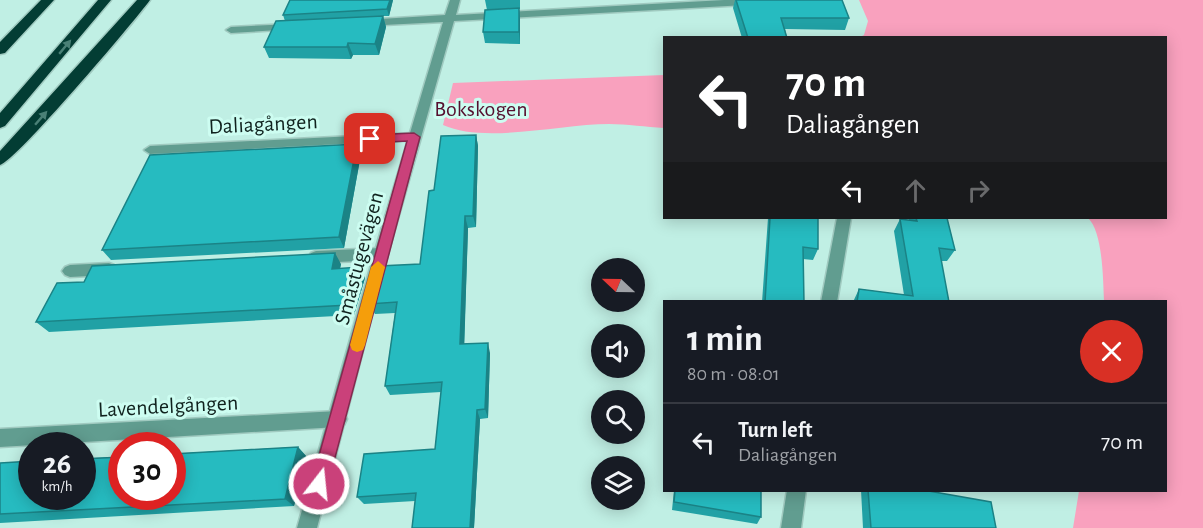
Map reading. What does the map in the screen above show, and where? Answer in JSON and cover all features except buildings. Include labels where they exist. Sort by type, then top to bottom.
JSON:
[{"type":"highway","points":[[0,50],[48,0]]},
{"type":"highway","points":[[0,123],[105,0]]},
{"type":"highway","points":[[0,160],[144,0]]},
{"type":"street","name":"Småstugevägen","points":[[307,528],[381,254],[455,0]]},
{"type":"street","points":[[357,23],[701,1],[780,0]]},
{"type":"street","points":[[231,30],[300,26]]},
{"type":"street","name":"Daliagången","points":[[150,150],[414,137]]},
{"type":"street","points":[[829,300],[844,219]]},
{"type":"street","points":[[297,258],[381,254]]},
{"type":"street","points":[[70,271],[130,267]]},
{"type":"street","name":"Lavendelgången","points":[[0,438],[338,419]]},
{"type":"street","points":[[791,528],[797,492]]},
{"type":"green space","points":[[859,0],[1203,0],[1203,528],[1073,528],[1079,492],[1167,492],[1167,300],[1104,300],[1097,234],[1089,219],[1167,219],[1167,36],[862,36],[868,21]]},
{"type":"green space","name":"Bokskogen","points":[[663,75],[663,128],[609,124],[501,133],[460,130],[443,125],[453,83]]},
{"type":"slow traffic","points":[[357,345],[378,267]]},
{"type":"route","points":[[319,484],[414,137],[370,139]]}]
